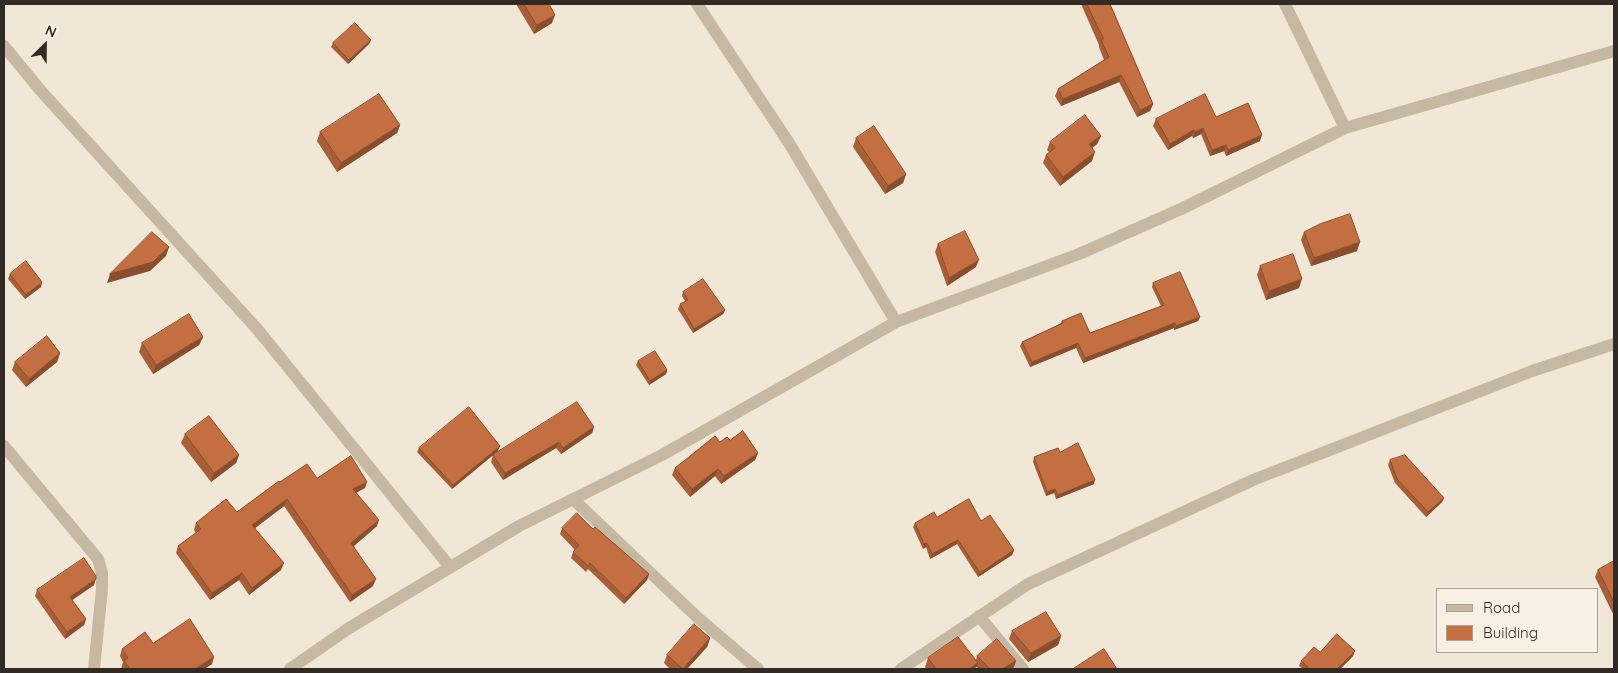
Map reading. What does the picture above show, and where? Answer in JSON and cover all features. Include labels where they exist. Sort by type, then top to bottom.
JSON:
[{"type":"street","points":[[697,4],[789,143],[896,322]]},
{"type":"street","points":[[1285,4],[1345,128]]},
{"type":"street","points":[[4,46],[41,91],[258,330],[450,567]]},
{"type":"street","points":[[290,669],[349,628],[519,526],[662,455],[896,322],[1087,250],[1181,209],[1345,128],[1614,51]]},
{"type":"street","points":[[901,669],[1028,584],[1253,480],[1532,371],[1614,344]]},
{"type":"street","points":[[4,446],[98,559],[102,573],[102,589],[94,669]]},
{"type":"street","points":[[573,499],[697,617],[758,669]]},
{"type":"street","points":[[979,616],[1023,669]]},
{"type":"building","points":[[524,4],[549,4],[555,15],[537,25]]},
{"type":"building","points":[[1087,4],[1110,4],[1153,104],[1140,110],[1121,75],[1063,99],[1058,89],[1109,57]]},
{"type":"building","points":[[355,23],[371,40],[349,60],[333,43]]},
{"type":"building","points":[[379,94],[400,125],[341,163],[320,132]]},
{"type":"building","points":[[1205,94],[1216,117],[1248,103],[1262,135],[1228,150],[1226,145],[1212,150],[1203,128],[1195,132],[1194,130],[1170,144],[1156,119]]},
{"type":"building","points":[[1085,115],[1101,136],[1089,144],[1095,152],[1063,177],[1046,155],[1055,148],[1050,142]]},
{"type":"building","points":[[874,126],[906,174],[888,186],[856,138]]},
{"type":"building","points":[[1350,214],[1360,242],[1314,258],[1304,232],[1320,224]]},
{"type":"building","points":[[965,231],[979,260],[949,278],[938,244]]},
{"type":"building","points":[[152,232],[169,247],[153,262],[110,274]]},
{"type":"building","points":[[1293,254],[1302,279],[1269,291],[1260,266]]},
{"type":"building","points":[[26,261],[42,282],[26,295],[10,274]]},
{"type":"building","points":[[1180,272],[1200,317],[1176,326],[1175,323],[1085,358],[1078,343],[1032,362],[1022,342],[1081,313],[1090,333],[1164,305],[1153,283]]},
{"type":"building","points":[[703,279],[725,310],[694,329],[680,304],[688,300],[683,292]]},
{"type":"building","points":[[189,314],[203,337],[156,365],[142,343]]},
{"type":"building","points":[[47,336],[60,353],[29,379],[15,362]]},
{"type":"building","points":[[655,351],[667,370],[650,381],[638,361]]},
{"type":"building","points":[[577,402],[594,427],[563,448],[559,442],[505,473],[493,455]]},
{"type":"building","points":[[469,407],[500,446],[453,485],[419,448]]},
{"type":"building","points":[[209,416],[239,455],[214,473],[185,434]]},
{"type":"building","points":[[743,431],[758,453],[724,476],[718,469],[692,489],[675,468],[715,436],[720,442],[727,437],[730,440]]},
{"type":"building","points":[[1078,443],[1095,480],[1058,495],[1055,489],[1047,492],[1034,457],[1058,448],[1060,452]]},
{"type":"building","points":[[1405,455],[1444,498],[1428,512],[1397,479],[1390,460]]},
{"type":"building","points":[[351,456],[367,482],[353,489],[379,520],[351,543],[376,579],[352,595],[287,499],[252,525],[284,563],[252,588],[242,573],[212,593],[178,546],[201,529],[196,523],[226,499],[237,512],[279,481],[307,464],[317,478]]},
{"type":"building","points":[[969,499],[981,521],[990,515],[1014,550],[980,573],[958,540],[932,554],[927,543],[924,544],[915,523],[934,512],[937,517]]},
{"type":"building","points":[[577,513],[593,529],[595,527],[649,574],[626,598],[590,563],[588,566],[573,552],[579,545],[562,528]]},
{"type":"building","points":[[84,558],[96,579],[70,597],[86,619],[67,632],[37,590]]},
{"type":"building","points":[[1614,561],[1614,602],[1598,570]]},
{"type":"building","points":[[1046,612],[1061,636],[1031,653],[1012,631]]},
{"type":"building","points":[[190,619],[214,657],[195,669],[130,669],[124,661],[128,658],[122,649],[145,632],[153,643]]},
{"type":"building","points":[[694,624],[710,638],[683,669],[667,655]]},
{"type":"building","points":[[1337,634],[1355,651],[1339,669],[1310,669],[1301,661],[1314,647],[1320,652]]},
{"type":"building","points":[[958,637],[978,663],[969,669],[936,669],[928,658]]},
{"type":"building","points":[[997,639],[1016,661],[1002,669],[990,669],[977,656]]},
{"type":"building","points":[[1104,649],[1117,669],[1073,669]]}]
